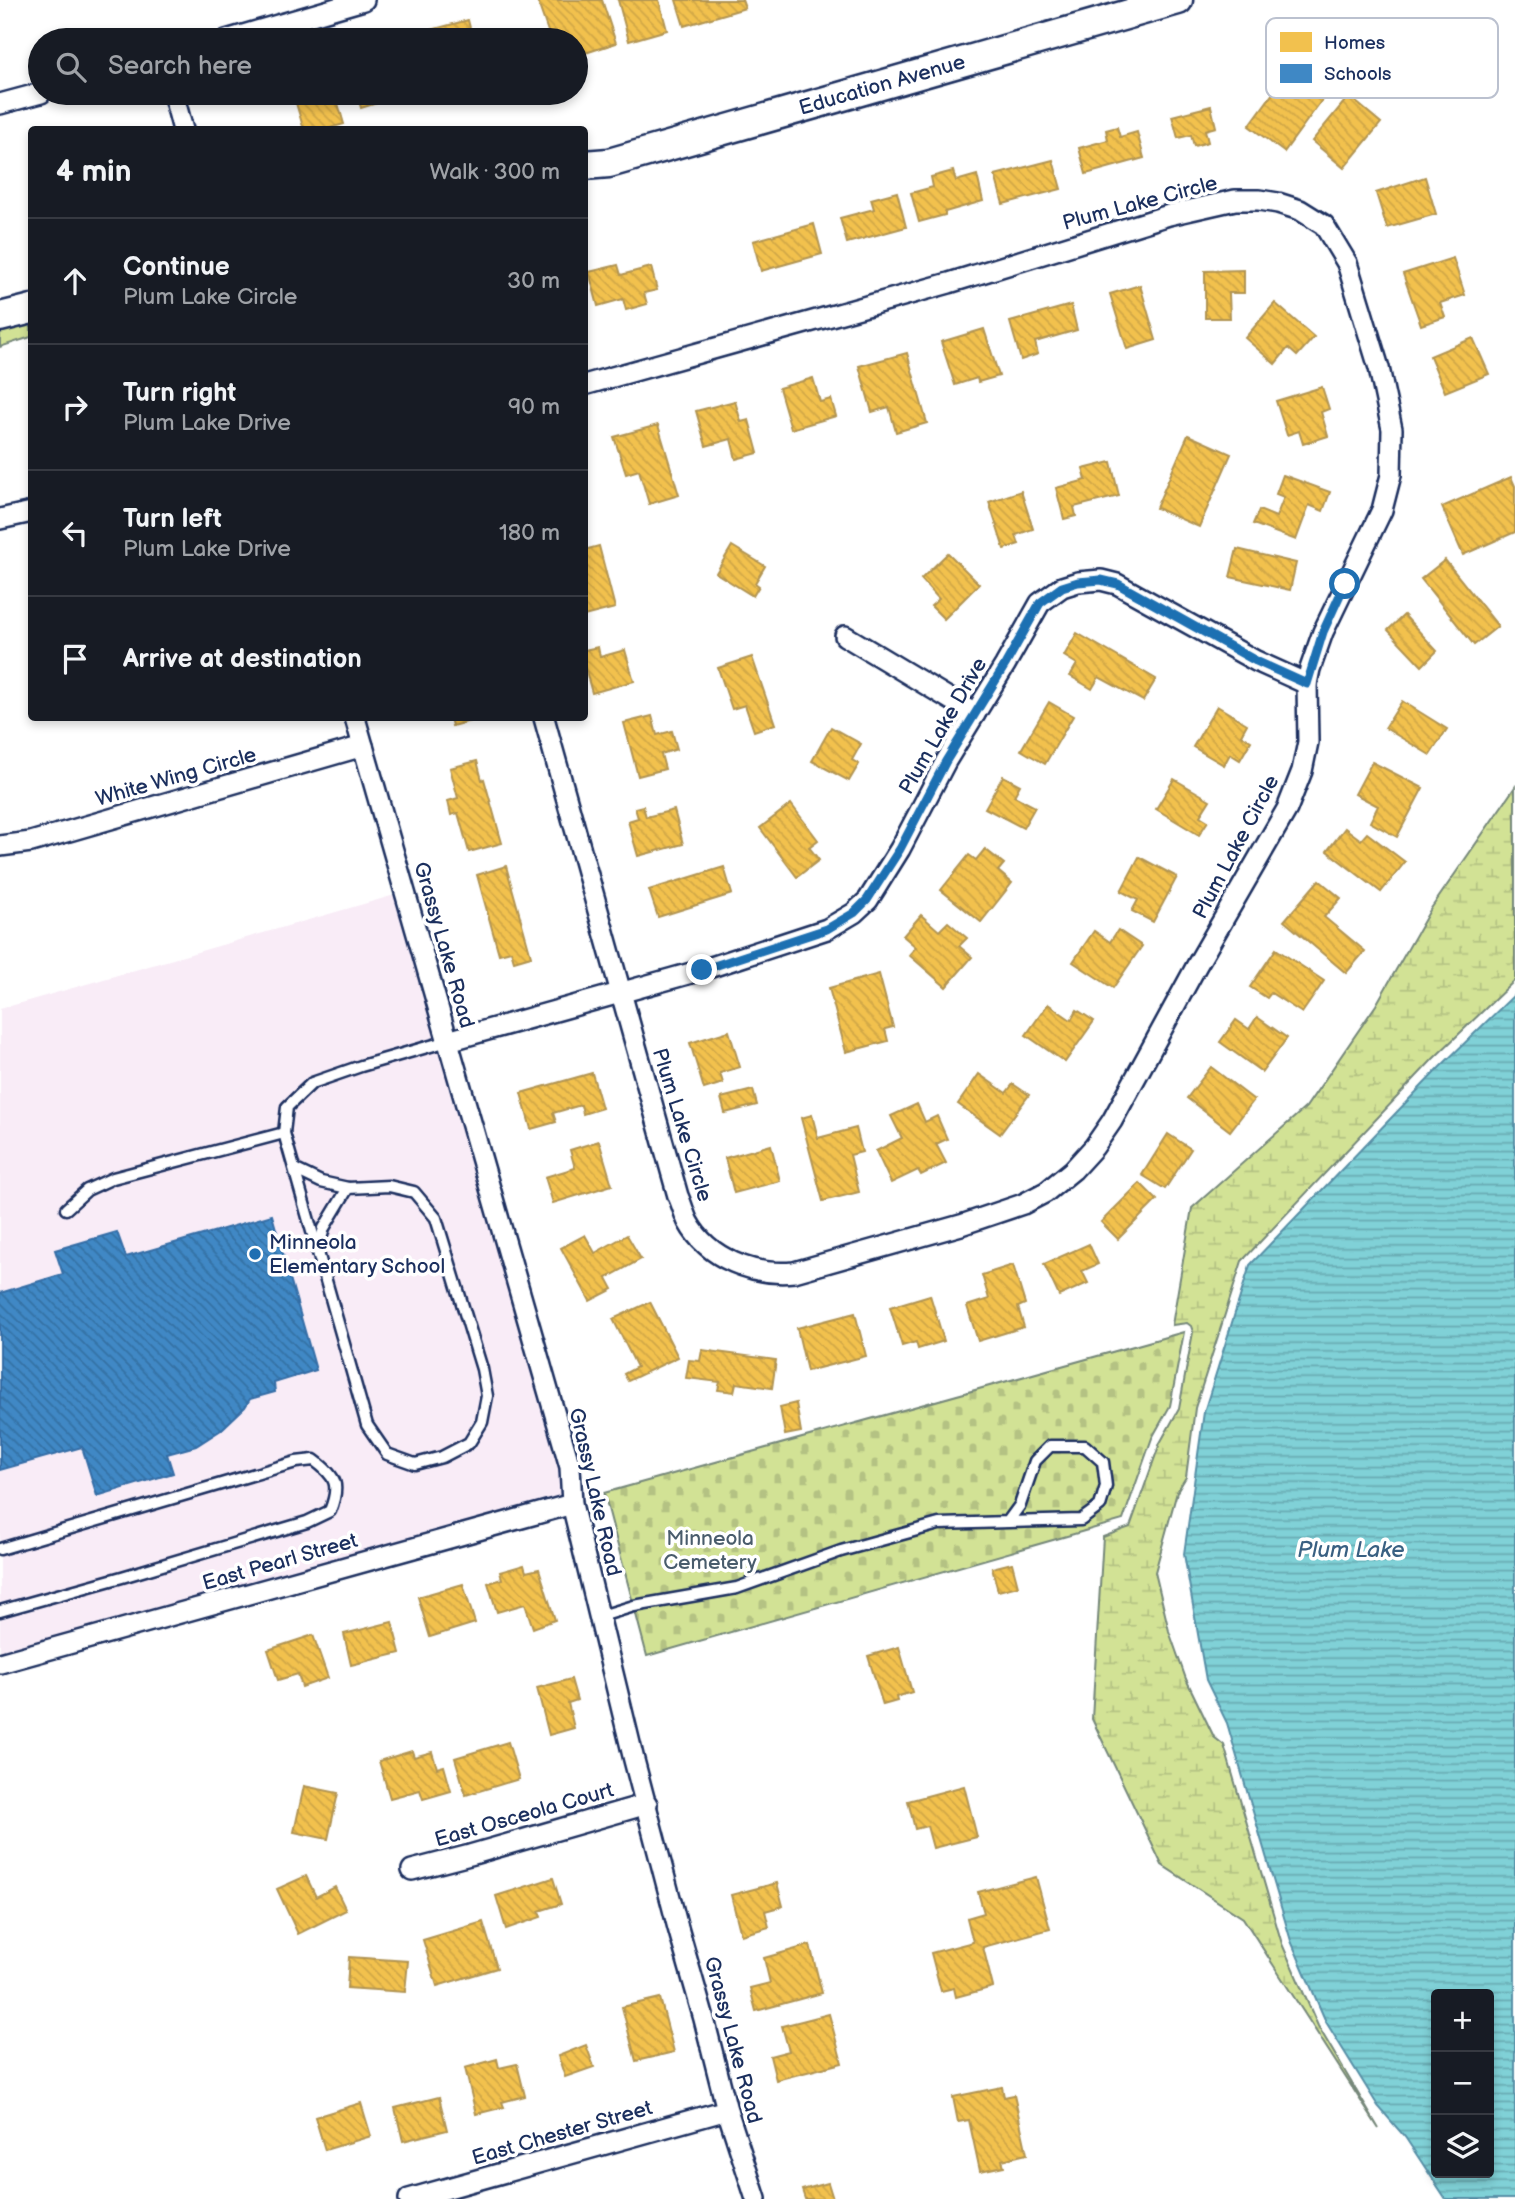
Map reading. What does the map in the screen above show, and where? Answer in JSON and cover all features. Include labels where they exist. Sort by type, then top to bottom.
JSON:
[{"type":"street","points":[[260,28],[323,6],[364,0]]},
{"type":"street","name":"Education Avenue","points":[[588,166],[609,163],[1178,0]]},
{"type":"street","points":[[0,104],[28,96]]},
{"type":"street","points":[[176,105],[182,126]]},
{"type":"street","name":"Plum Lake Circle","points":[[545,721],[655,1116],[688,1221],[696,1234],[713,1250],[732,1262],[753,1270],[779,1273],[794,1272],[961,1226],[1023,1204],[1045,1192],[1073,1170],[1106,1130],[1287,809],[1302,771],[1308,742],[1307,684],[1323,632],[1382,510],[1393,461],[1391,429],[1379,368],[1347,263],[1324,225],[1300,210],[1259,200],[1236,200],[1169,215],[949,283],[588,384]]},
{"type":"street","points":[[0,317],[28,310]]},
{"type":"street","points":[[0,519],[28,513]]},
{"type":"street","name":"Plum Lake Drive","points":[[621,993],[827,929],[854,913],[867,900],[900,849],[946,761],[1040,603],[1062,587],[1101,580],[1118,584],[1256,661],[1307,684]]},
{"type":"street","points":[[845,636],[975,714]]},
{"type":"street","name":"Grassy Lake Road","points":[[356,721],[570,1467],[572,1504],[634,1760],[648,1804],[727,2110],[756,2199]]},
{"type":"street","name":"White Wing Circle","points":[[0,846],[31,842],[363,747]]},
{"type":"street","points":[[448,1041],[621,993]]},
{"type":"street","name":"East Pearl Street","points":[[0,1663],[572,1504]]},
{"type":"street","name":"East Osceola Court","points":[[412,1870],[648,1804]]},
{"type":"street","name":"East Chester Street","points":[[409,2199],[727,2110]]},
{"type":"lane","points":[[296,1170],[321,1182],[348,1188],[389,1186],[414,1192],[436,1218],[482,1370],[487,1396],[482,1422],[469,1443],[442,1457],[415,1464],[387,1454],[367,1425],[284,1133],[287,1107],[312,1083],[448,1041]]},
{"type":"lane","points":[[66,1209],[87,1190],[113,1178],[284,1133]]},
{"type":"lane","points":[[318,1251],[324,1228],[348,1188]]},
{"type":"lane","points":[[601,1616],[634,1606],[737,1588],[841,1551],[939,1524],[1081,1520],[1100,1506],[1106,1486],[1103,1462],[1085,1446],[1049,1446],[1035,1461],[1020,1505],[1009,1520]]},
{"type":"lane","points":[[0,1549],[296,1462],[314,1460],[331,1472],[337,1493],[330,1511],[307,1522],[0,1611]]},
{"type":"shaded area","name":"Minneola Elementary School","points":[[405,892],[572,1504],[0,1664],[0,1009]]},
{"type":"green space","points":[[28,323],[28,338],[0,347],[0,330]]},
{"type":"green space","points":[[1515,787],[1515,980],[1433,1059],[1242,1261],[1195,1408],[1186,1477],[1177,1492],[1155,1572],[1169,1631],[1186,1679],[1214,1737],[1224,1745],[1282,1944],[1318,2026],[1379,2129],[1243,1918],[1162,1865],[1092,1719],[1103,1537],[1130,1527],[1160,1443],[1179,1409],[1193,1332],[1187,1323],[1172,1325],[1192,1208],[1306,1107],[1376,1005],[1430,910]]},
{"type":"green space","name":"Minneola Cemetery","points":[[1184,1332],[1170,1406],[1152,1438],[1123,1520],[647,1656],[604,1493]]},
{"type":"water","name":"Plum Lake","points":[[1515,994],[1515,2199],[1446,2199],[1432,2178],[1494,2178],[1494,1989],[1431,1989],[1431,2176],[1405,2137],[1378,2106],[1326,2022],[1291,1941],[1227,1723],[1206,1680],[1184,1554],[1204,1412],[1250,1265],[1440,1067]]},
{"type":"building: Homes","points":[[537,0],[602,0],[616,43],[588,52],[588,28],[547,28]]},
{"type":"building: Homes","points":[[618,0],[659,0],[667,30],[629,41]]},
{"type":"building: Homes","points":[[676,0],[742,0],[745,8],[684,26]]},
{"type":"building: Homes","points":[[468,20],[470,28],[438,28]]},
{"type":"building: Homes","points":[[1269,98],[1323,98],[1284,152],[1249,126]]},
{"type":"building: Homes","points":[[1347,98],[1351,98],[1381,123],[1344,168],[1312,141]]},
{"type":"building: Homes","points":[[297,105],[338,105],[344,124],[303,126]]},
{"type":"building: Homes","points":[[1211,106],[1216,127],[1205,130],[1208,142],[1194,146],[1191,135],[1178,138],[1172,116]]},
{"type":"building: Homes","points":[[1117,127],[1120,137],[1137,132],[1144,158],[1086,174],[1079,148],[1108,140],[1106,130]]},
{"type":"building: Homes","points":[[1053,160],[1061,189],[1003,204],[995,175]]},
{"type":"building: Homes","points":[[953,171],[956,181],[977,175],[983,201],[919,222],[911,193],[933,187],[931,177]]},
{"type":"building: Homes","points":[[1425,177],[1436,214],[1387,228],[1376,193]]},
{"type":"building: Homes","points":[[897,192],[906,227],[847,243],[840,218],[874,209],[871,199]]},
{"type":"building: Homes","points":[[814,224],[822,254],[761,271],[753,241]]},
{"type":"building: Homes","points":[[1453,258],[1465,295],[1440,303],[1445,317],[1421,325],[1403,274]]},
{"type":"building: Homes","points":[[618,265],[621,275],[651,267],[657,290],[644,293],[647,304],[626,310],[623,299],[598,306],[589,272]]},
{"type":"building: Homes","points":[[1244,270],[1244,293],[1229,293],[1230,318],[1205,318],[1205,271]]},
{"type":"building: Homes","points":[[1140,285],[1156,340],[1127,349],[1110,294]]},
{"type":"building: Homes","points":[[1275,303],[1314,337],[1297,356],[1288,348],[1275,364],[1245,338]]},
{"type":"building: Homes","points":[[1071,305],[1077,330],[1035,342],[1038,354],[1021,360],[1010,322]]},
{"type":"building: Homes","points":[[984,329],[999,376],[978,382],[977,378],[955,385],[941,342]]},
{"type":"building: Homes","points":[[1473,338],[1489,374],[1445,392],[1430,356]]},
{"type":"building: Homes","points":[[907,353],[927,423],[896,432],[889,407],[872,412],[859,366]]},
{"type":"building: Homes","points":[[813,378],[820,402],[831,399],[836,416],[791,429],[779,388]]},
{"type":"building: Homes","points":[[1322,387],[1329,409],[1321,412],[1328,436],[1303,444],[1299,431],[1287,435],[1276,401]]},
{"type":"building: Homes","points":[[735,401],[741,422],[749,420],[758,453],[736,459],[731,439],[706,446],[696,411]]},
{"type":"building: Homes","points":[[658,425],[679,495],[649,504],[639,470],[626,474],[614,437]]},
{"type":"building: Homes","points":[[1188,435],[1231,454],[1199,527],[1156,508]]},
{"type":"building: Homes","points":[[1111,462],[1119,496],[1074,507],[1076,516],[1064,519],[1056,488],[1086,480],[1083,469]]},
{"type":"building: Homes","points":[[1283,475],[1330,492],[1323,511],[1309,505],[1296,540],[1253,524],[1259,510],[1276,517],[1284,497],[1276,494]]},
{"type":"building: Homes","points":[[1511,477],[1515,486],[1515,532],[1463,555],[1442,507]]},
{"type":"building: Homes","points":[[1021,491],[1033,529],[1016,535],[1019,544],[1004,549],[989,502]]},
{"type":"building: Homes","points":[[599,546],[615,608],[588,615],[588,549]]},
{"type":"building: Homes","points":[[732,546],[765,566],[755,583],[759,586],[753,596],[716,573]]},
{"type":"building: Homes","points":[[1237,549],[1296,563],[1290,590],[1230,577]]},
{"type":"building: Homes","points":[[948,553],[979,584],[944,619],[931,606],[939,599],[921,579]]},
{"type":"building: Homes","points":[[1445,560],[1498,626],[1474,645],[1421,579]]},
{"type":"building: Homes","points":[[1404,615],[1437,651],[1422,666],[1388,630]]},
{"type":"building: Homes","points":[[1077,633],[1156,679],[1143,701],[1099,677],[1092,689],[1070,676],[1077,664],[1064,656]]},
{"type":"building: Homes","points":[[598,647],[600,657],[625,650],[634,681],[592,693],[588,678],[588,649]]},
{"type":"building: Homes","points":[[752,657],[775,724],[754,731],[745,705],[732,709],[718,668]]},
{"type":"building: Homes","points":[[1402,701],[1447,729],[1430,755],[1385,728]]},
{"type":"building: Homes","points":[[1049,702],[1073,716],[1045,764],[1021,750]]},
{"type":"building: Homes","points":[[1217,706],[1247,724],[1241,735],[1251,741],[1240,760],[1230,754],[1224,765],[1193,747]]},
{"type":"building: Homes","points":[[652,716],[657,735],[672,731],[677,749],[661,754],[665,769],[638,776],[624,723]]},
{"type":"building: Homes","points":[[451,721],[471,721],[452,726]]},
{"type":"building: Homes","points":[[831,727],[861,744],[852,760],[859,764],[849,781],[812,761]]},
{"type":"building: Homes","points":[[477,761],[502,843],[469,852],[458,813],[451,815],[448,801],[458,798],[450,768]]},
{"type":"building: Homes","points":[[1372,762],[1423,788],[1397,837],[1370,822],[1378,806],[1355,794]]},
{"type":"building: Homes","points":[[1003,776],[1020,785],[1014,796],[1035,807],[1023,828],[985,808]]},
{"type":"building: Homes","points":[[1174,779],[1210,800],[1200,816],[1208,821],[1199,835],[1156,809]]},
{"type":"building: Homes","points":[[791,804],[818,840],[809,847],[819,860],[797,877],[760,828]]},
{"type":"building: Homes","points":[[643,806],[646,817],[674,810],[683,844],[638,856],[628,821],[638,818],[635,808]]},
{"type":"building: Homes","points":[[1345,828],[1361,840],[1367,833],[1405,862],[1381,892],[1327,851]]},
{"type":"building: Homes","points":[[985,849],[1004,864],[998,871],[1012,883],[981,922],[941,890],[969,855],[976,860]]},
{"type":"building: Homes","points":[[1139,857],[1177,877],[1153,922],[1132,911],[1138,900],[1121,891]]},
{"type":"building: Homes","points":[[506,866],[531,956],[514,961],[511,951],[499,954],[477,875]]},
{"type":"building: Homes","points":[[724,867],[732,894],[658,917],[649,890]]},
{"type":"building: Homes","points":[[1319,880],[1341,898],[1324,917],[1365,951],[1346,973],[1284,921]]},
{"type":"building: Homes","points":[[921,915],[939,931],[948,922],[967,938],[959,946],[972,957],[946,987],[909,955],[916,947],[903,936]]},
{"type":"building: Homes","points":[[1118,930],[1142,946],[1113,988],[1073,962],[1094,931],[1110,942]]},
{"type":"building: Homes","points":[[1276,949],[1324,981],[1302,1013],[1271,993],[1267,998],[1250,987]]},
{"type":"building: Homes","points":[[879,974],[893,1027],[885,1029],[888,1041],[846,1052],[829,988]]},
{"type":"building: Homes","points":[[1048,1004],[1071,1020],[1077,1010],[1094,1021],[1065,1062],[1026,1035]]},
{"type":"building: Homes","points":[[1257,1017],[1287,1038],[1262,1072],[1220,1042],[1236,1020],[1249,1029]]},
{"type":"building: Homes","points":[[729,1031],[740,1067],[720,1073],[723,1083],[704,1089],[690,1043]]},
{"type":"building: Homes","points":[[1211,1067],[1254,1100],[1230,1131],[1187,1098]]},
{"type":"building: Homes","points":[[592,1073],[602,1108],[583,1114],[581,1105],[553,1113],[556,1122],[531,1129],[521,1093]]},
{"type":"building: Homes","points":[[979,1074],[1006,1093],[1013,1084],[1029,1095],[1000,1134],[958,1104]]},
{"type":"building: Homes","points":[[753,1090],[757,1105],[725,1113],[721,1098]]},
{"type":"building: Homes","points":[[917,1104],[925,1122],[937,1116],[947,1139],[936,1144],[946,1163],[921,1175],[918,1170],[891,1183],[876,1151],[902,1138],[891,1116]]},
{"type":"building: Homes","points":[[812,1115],[818,1138],[856,1128],[862,1152],[850,1155],[859,1192],[823,1201],[801,1118]]},
{"type":"building: Homes","points":[[1168,1134],[1191,1149],[1165,1189],[1142,1175]]},
{"type":"building: Homes","points":[[599,1141],[612,1185],[553,1203],[545,1177],[575,1168],[570,1150]]},
{"type":"building: Homes","points":[[771,1145],[780,1181],[734,1193],[725,1158]]},
{"type":"building: Homes","points":[[1140,1183],[1157,1200],[1118,1239],[1101,1222]]},
{"type":"building: Homes","points":[[585,1235],[595,1253],[627,1235],[641,1259],[607,1278],[613,1289],[590,1301],[561,1248]]},
{"type":"building: Homes","points":[[1089,1244],[1098,1264],[1082,1271],[1088,1283],[1059,1296],[1044,1264]]},
{"type":"building: Homes","points":[[1013,1265],[1025,1304],[1018,1307],[1024,1327],[978,1341],[967,1306],[989,1299],[982,1275]]},
{"type":"building: Homes","points":[[930,1295],[944,1341],[918,1349],[916,1342],[902,1346],[890,1307]]},
{"type":"building: Homes","points":[[650,1302],[678,1357],[628,1381],[624,1374],[637,1367],[613,1319]]},
{"type":"building: Homes","points":[[855,1313],[866,1356],[807,1371],[797,1328]]},
{"type":"building: Homes","points":[[702,1350],[776,1360],[772,1388],[736,1383],[734,1392],[718,1390],[720,1382],[686,1378],[689,1360],[700,1361]]},
{"type":"building: Homes","points":[[796,1403],[801,1432],[785,1435],[780,1407]]},
{"type":"building: Homes","points":[[1012,1563],[1018,1586],[998,1591],[992,1568]]},
{"type":"building: Homes","points":[[524,1565],[526,1572],[539,1569],[555,1620],[533,1628],[525,1604],[497,1612],[488,1583],[502,1579],[500,1572]]},
{"type":"building: Homes","points":[[463,1584],[475,1623],[430,1637],[418,1597]]},
{"type":"building: Homes","points":[[392,1622],[400,1653],[351,1665],[344,1634]]},
{"type":"building: Homes","points":[[313,1635],[328,1678],[302,1687],[298,1674],[278,1680],[268,1650]]},
{"type":"building: Homes","points":[[899,1647],[912,1692],[883,1705],[868,1656]]},
{"type":"building: Homes","points":[[571,1679],[577,1700],[568,1703],[574,1728],[549,1735],[537,1688]]},
{"type":"building: Homes","points":[[508,1742],[519,1779],[466,1795],[455,1758]]},
{"type":"building: Homes","points":[[412,1751],[414,1757],[432,1752],[437,1768],[444,1766],[451,1791],[423,1799],[420,1790],[390,1798],[379,1761]]},
{"type":"building: Homes","points":[[304,1786],[338,1793],[328,1839],[294,1832]]},
{"type":"building: Homes","points":[[964,1786],[977,1837],[933,1848],[927,1826],[915,1829],[908,1801]]},
{"type":"building: Homes","points":[[306,1876],[316,1897],[335,1887],[346,1910],[298,1934],[277,1889]]},
{"type":"building: Homes","points":[[1036,1877],[1050,1929],[983,1947],[993,1987],[956,1997],[954,1988],[941,1991],[931,1953],[973,1942],[967,1918],[984,1913],[978,1892]]},
{"type":"building: Homes","points":[[553,1878],[561,1904],[539,1911],[541,1917],[506,1929],[496,1896]]},
{"type":"building: Homes","points":[[777,1883],[783,1906],[765,1911],[769,1927],[741,1935],[731,1895]]},
{"type":"building: Homes","points":[[483,1922],[497,1968],[437,1986],[423,1940]]},
{"type":"building: Homes","points":[[810,1945],[822,1993],[756,2011],[750,1988],[770,1983],[764,1958]]},
{"type":"building: Homes","points":[[349,1957],[408,1961],[405,1992],[347,1988]]},
{"type":"building: Homes","points":[[660,1998],[674,2052],[636,2061],[622,2007]]},
{"type":"building: Homes","points":[[829,2014],[842,2063],[776,2080],[770,2056],[789,2051],[782,2026]]},
{"type":"building: Homes","points":[[586,2045],[594,2067],[565,2077],[558,2056]]},
{"type":"building: Homes","points":[[497,2059],[499,2068],[517,2064],[525,2096],[502,2102],[504,2107],[476,2114],[465,2068]]},
{"type":"building: Homes","points":[[1002,2087],[1004,2097],[1014,2095],[1027,2154],[1002,2160],[1004,2166],[980,2171],[969,2120],[958,2122],[953,2097]]},
{"type":"building: Homes","points":[[439,2097],[447,2130],[403,2141],[395,2108]]},
{"type":"building: Homes","points":[[361,2103],[371,2136],[325,2150],[315,2117]]},
{"type":"building: Homes","points":[[828,2183],[833,2199],[805,2199],[802,2190]]},
{"type":"building: Schools","points":[[272,1215],[316,1370],[274,1383],[275,1392],[250,1399],[221,1430],[196,1446],[167,1454],[173,1473],[97,1496],[82,1447],[0,1470],[0,1293],[63,1274],[55,1250],[117,1232],[126,1257]]},
{"type":"place","name":"Minneola Elementary School","points":[[255,1254]]},
{"type":"route","points":[[702,970],[827,929],[854,913],[867,900],[900,849],[946,761],[1040,603],[1062,587],[1101,580],[1118,584],[1256,661],[1307,684],[1323,632],[1345,584]]}]
